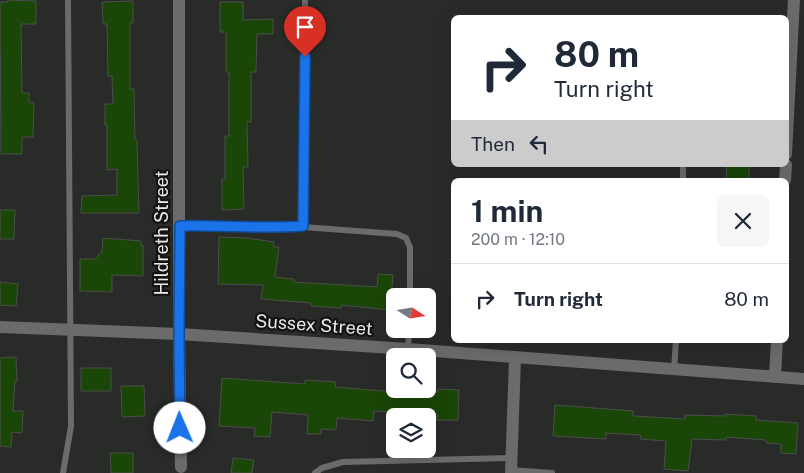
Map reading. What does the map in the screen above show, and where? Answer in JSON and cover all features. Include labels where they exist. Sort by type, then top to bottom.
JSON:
[{"type":"street","name":"Hildreth Street","points":[[179,0],[180,467]]},
{"type":"street","points":[[789,52],[794,0]]},
{"type":"street","name":"Sussex Street","points":[[0,327],[179,334],[393,348]]},
{"type":"street","points":[[775,378],[777,343]]},
{"type":"street","name":"Sussex Street","points":[[436,351],[804,379]]},
{"type":"street","points":[[510,467],[515,358]]},
{"type":"lane","points":[[63,473],[71,426],[68,0]]},
{"type":"lane","points":[[303,226],[305,0]]},
{"type":"lane","points":[[180,226],[271,228],[303,226],[397,234],[406,238],[410,247],[410,288]]},
{"type":"lane","points":[[674,370],[676,343]]},
{"type":"lane","points":[[315,473],[322,468],[343,462],[510,467],[552,473]]},
{"type":"building","points":[[8,0],[36,1],[36,24],[21,24],[22,93],[29,93],[29,102],[34,103],[33,137],[22,137],[22,154],[1,154],[0,2],[8,2]]},
{"type":"building","points":[[133,1],[133,23],[130,23],[130,89],[134,89],[139,213],[81,213],[82,196],[117,195],[117,169],[107,170],[105,104],[113,104],[112,76],[108,76],[107,24],[103,24],[102,2]]},
{"type":"building","points":[[220,2],[243,2],[243,20],[273,19],[273,34],[257,34],[256,72],[251,72],[251,122],[247,122],[248,167],[243,167],[244,209],[222,210],[222,179],[225,179],[225,136],[229,136],[229,72],[226,72],[226,32],[220,32]]},
{"type":"building","points":[[727,167],[749,167],[749,178],[726,178]]},
{"type":"building","points":[[0,210],[15,210],[14,239],[0,239]]},
{"type":"building","points":[[219,237],[247,238],[274,242],[273,247],[279,247],[275,277],[294,279],[294,282],[377,287],[378,274],[393,275],[392,288],[386,288],[386,310],[341,305],[341,308],[311,306],[311,303],[261,299],[263,285],[218,284]]},
{"type":"building","points":[[103,238],[141,241],[141,245],[143,245],[143,276],[112,275],[112,292],[80,291],[80,259],[95,259],[102,251]]},
{"type":"building","points":[[0,282],[18,284],[16,306],[0,305]]},
{"type":"building","points":[[16,357],[17,382],[15,382],[13,411],[23,411],[22,433],[12,432],[11,447],[0,446],[0,358]]},
{"type":"building","points":[[81,368],[111,368],[111,391],[81,391]]},
{"type":"building","points":[[222,378],[305,384],[305,380],[336,382],[335,387],[386,391],[386,398],[436,398],[438,389],[459,390],[458,420],[437,420],[436,408],[386,408],[386,412],[374,411],[373,421],[337,418],[336,430],[321,429],[321,434],[307,434],[308,415],[272,412],[270,437],[254,436],[255,428],[219,426]]},
{"type":"building","points":[[121,386],[144,386],[145,416],[122,417]]},
{"type":"building","points":[[555,405],[633,411],[633,416],[685,419],[685,415],[725,416],[725,414],[756,416],[756,420],[798,423],[796,454],[781,453],[781,444],[766,443],[766,440],[726,437],[726,440],[692,439],[688,471],[664,469],[666,441],[640,439],[641,435],[606,433],[606,439],[553,436]]},
{"type":"building","points":[[110,453],[133,453],[133,473],[111,473]]},
{"type":"building","points":[[233,458],[254,460],[252,473],[231,473]]},
{"type":"route","points":[[180,428],[180,226],[271,228],[303,226],[305,57]]}]
